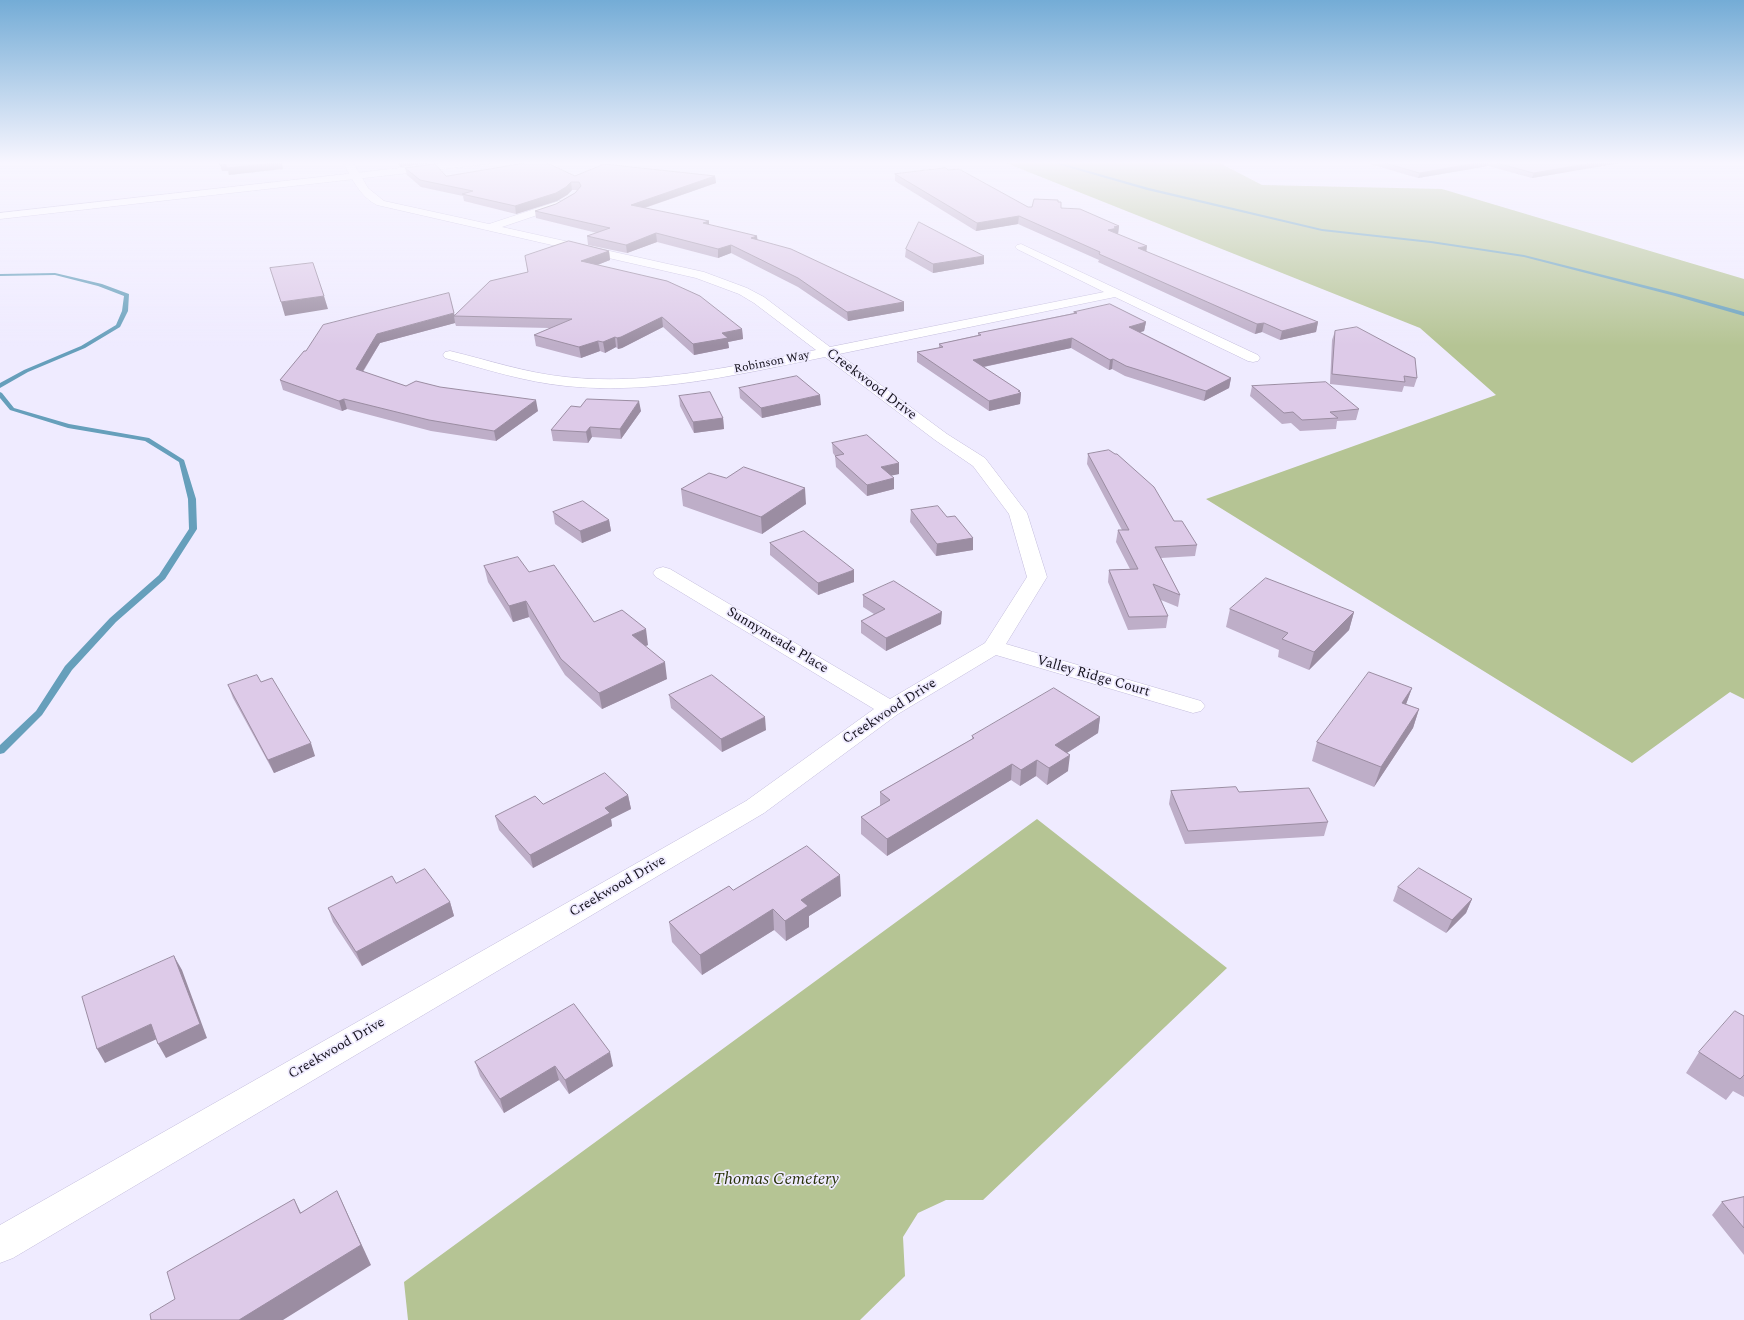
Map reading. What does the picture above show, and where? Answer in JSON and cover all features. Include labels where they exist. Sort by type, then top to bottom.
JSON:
[{"type":"street","name":"Creekwood Drive","points":[[0,1245],[755,807],[890,709],[993,647],[1037,577],[1018,513],[979,462],[941,437],[759,300],[743,291],[721,282],[693,274],[466,223]]},
{"type":"street","points":[[490,228],[506,223]]},
{"type":"street","points":[[1021,247],[1116,294],[1253,358]]},
{"type":"street","name":"Robinson Way","points":[[450,355],[525,375],[566,382],[640,383],[695,377],[1116,294]]},
{"type":"street","name":"Sunnymeade Place","points":[[664,573],[890,709]]},
{"type":"street","name":"Valley Ridge Court","points":[[993,647],[1193,706]]},
{"type":"green space","points":[[1156,223],[1555,223],[1744,279],[1744,699],[1730,692],[1632,763],[1206,499],[1496,395],[1420,328]]},
{"type":"green space","name":"Thomas Cemetery","points":[[1037,819],[1227,968],[983,1200],[946,1200],[918,1213],[903,1237],[905,1276],[860,1320],[408,1320],[404,1282]]},
{"type":"building","points":[[586,223],[704,223],[703,223],[757,236],[751,238],[791,249],[904,302],[847,312],[798,278],[731,245],[718,249],[656,233],[626,245],[587,236],[610,228]]},
{"type":"building","points":[[919,223],[920,223],[984,256],[933,264],[906,249]]},
{"type":"building","points":[[1034,223],[1111,223],[1119,226],[1114,227],[1118,228],[1108,230],[1147,246],[1138,248],[1318,322],[1282,331],[1264,323],[1257,324],[1099,254],[1100,252]]},
{"type":"building","points":[[569,241],[609,251],[581,261],[667,281],[700,296],[742,329],[722,333],[728,338],[693,344],[662,317],[621,337],[615,337],[603,342],[598,341],[579,347],[534,335],[572,319],[454,316],[490,281],[528,272],[525,256]]},
{"type":"building","points":[[313,263],[324,296],[281,302],[270,268]]},
{"type":"building","points":[[449,293],[454,313],[377,334],[356,369],[406,386],[416,381],[440,387],[536,400],[494,431],[429,420],[344,399],[339,401],[280,380],[304,351],[306,351],[323,325]]},
{"type":"building","points":[[1110,304],[1146,322],[1129,327],[1231,378],[1206,391],[1126,366],[1113,359],[1110,360],[1072,338],[973,360],[1021,393],[989,401],[917,352],[943,347],[939,344],[981,335],[978,333],[1077,313],[1074,312]]},
{"type":"building","points":[[1357,327],[1415,358],[1417,378],[1404,376],[1405,382],[1332,374],[1335,331]]},
{"type":"building","points":[[797,376],[820,395],[761,408],[739,388]]},
{"type":"building","points":[[1326,382],[1359,409],[1330,412],[1338,418],[1302,420],[1293,412],[1284,413],[1252,386]]},
{"type":"building","points":[[710,392],[723,418],[693,422],[679,396]]},
{"type":"building","points":[[587,399],[639,401],[620,429],[590,427],[586,432],[551,430],[571,406],[580,407]]},
{"type":"building","points":[[867,435],[899,463],[881,467],[894,478],[867,485],[835,456],[844,454],[832,443]]},
{"type":"building","points":[[1109,450],[1117,454],[1154,487],[1174,521],[1182,521],[1197,545],[1155,547],[1180,595],[1153,584],[1168,616],[1129,617],[1109,570],[1138,569],[1118,530],[1129,530],[1088,454]]},
{"type":"building","points":[[744,467],[805,488],[761,517],[681,489],[709,473],[726,478]]},
{"type":"building","points":[[583,501],[609,520],[580,531],[553,512]]},
{"type":"building","points":[[938,506],[947,517],[955,516],[973,538],[937,544],[911,510]]},
{"type":"building","points":[[804,531],[854,570],[818,583],[770,543]]},
{"type":"building","points":[[518,557],[529,572],[554,565],[594,622],[622,610],[646,629],[632,635],[665,662],[599,693],[561,659],[526,601],[509,606],[484,566]]},
{"type":"building","points":[[1266,578],[1354,612],[1314,652],[1282,639],[1288,633],[1230,609]]},
{"type":"building","points":[[894,581],[942,612],[886,638],[861,621],[885,609],[863,595]]},
{"type":"building","points":[[1369,672],[1412,688],[1402,703],[1419,709],[1381,767],[1317,742]]},
{"type":"building","points":[[257,675],[261,682],[272,678],[311,743],[268,760],[228,685]]},
{"type":"building","points":[[712,675],[765,717],[721,739],[669,695]]},
{"type":"building","points":[[1054,688],[1100,717],[1055,745],[1070,755],[1049,768],[1037,760],[1021,770],[1012,764],[887,839],[861,817],[890,800],[880,792],[974,738],[972,736]]},
{"type":"building","points":[[605,773],[628,795],[605,808],[610,813],[530,855],[495,816],[535,796],[543,804]]},
{"type":"building","points":[[1236,787],[1239,792],[1309,788],[1328,822],[1188,831],[1171,791]]},
{"type":"building","points":[[807,846],[840,875],[801,900],[808,906],[785,921],[773,909],[700,955],[669,922],[729,886],[733,890]]},
{"type":"building","points":[[1419,868],[1472,899],[1452,920],[1398,887]]},
{"type":"building","points":[[425,869],[450,902],[356,952],[328,908],[392,876],[396,883]]},
{"type":"building","points":[[174,956],[200,1024],[158,1044],[151,1024],[97,1049],[82,997]]},
{"type":"building","points":[[574,1004],[610,1052],[565,1080],[555,1066],[500,1099],[475,1062]]},
{"type":"building","points":[[1735,1011],[1744,1016],[1744,1075],[1740,1079],[1699,1052]]},
{"type":"building","points":[[337,1191],[361,1245],[239,1320],[151,1320],[150,1314],[175,1299],[167,1272],[294,1199],[300,1213]]},
{"type":"building","points":[[1744,1197],[1744,1228],[1722,1202]]},
{"type":"waterway","points":[[1291,223],[1322,230],[1431,242],[1524,256],[1677,295],[1744,314]]},
{"type":"waterway","points":[[0,275],[55,274],[100,285],[127,295],[125,311],[118,326],[83,347],[26,371],[0,386]]},
{"type":"waterway","points":[[0,394],[12,409],[68,426],[147,439],[182,461],[192,499],[193,529],[162,577],[113,620],[68,668],[39,713],[0,751]]}]
